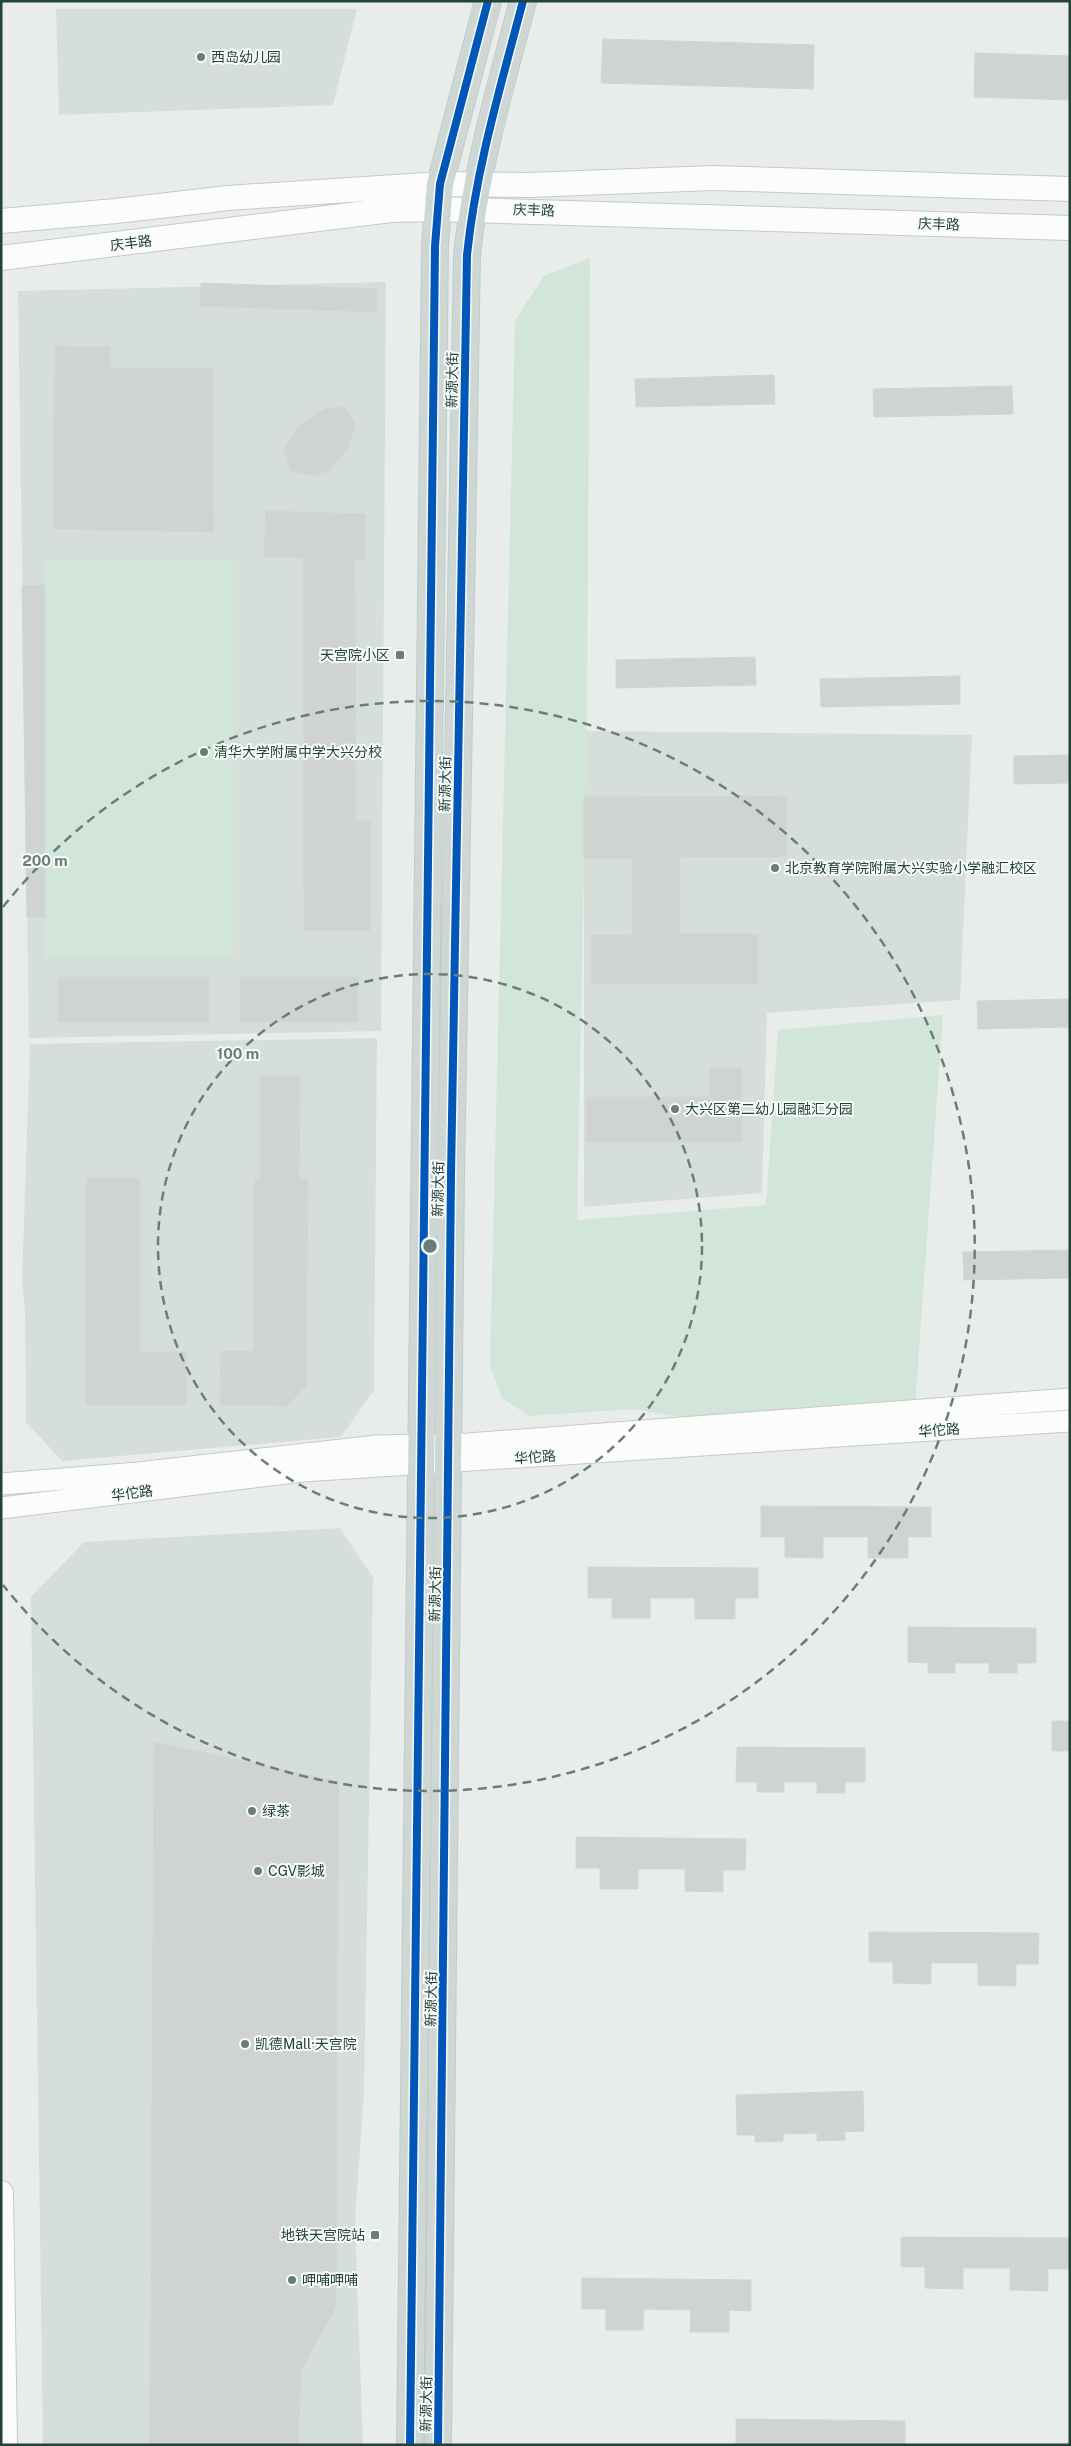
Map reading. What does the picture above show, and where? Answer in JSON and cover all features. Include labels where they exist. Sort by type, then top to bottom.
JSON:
[{"type":"main road","name":"新源大街","points":[[410,2445],[439,196],[488,1]]},
{"type":"main road","name":"新源大街","points":[[438,2445],[448,1454],[467,255],[484,148],[523,1]]},
{"type":"main road","name":"庆丰路","points":[[475,196],[528,185],[713,178],[1070,189]]},
{"type":"main road","name":"庆丰路","points":[[1,258],[391,210],[439,196]]},
{"type":"main road","name":"庆丰路","points":[[1,220],[116,211],[228,198],[475,196],[713,218],[1070,228]]},
{"type":"main road","points":[[1,2193],[5,2445]]},
{"type":"street","name":"华佗路","points":[[448,1454],[1070,1399]]},
{"type":"street","name":"华佗路","points":[[1,1508],[303,1471],[422,1454],[1070,1421]]},
{"type":"street","name":"华佗路","points":[[1,1484],[138,1474],[377,1446],[422,1454]]},
{"type":"shaded area","name":"西岛幼儿园","points":[[56,9],[357,9],[333,105],[59,115]]},
{"type":"shaded area","name":"清华大学附属中学大兴分校","points":[[386,282],[381,1031],[29,1038],[18,291]]},
{"type":"shaded area","name":"北京教育学院附属大兴实验小学融汇校区","points":[[584,731],[972,735],[960,1000],[767,1013],[762,1193],[584,1207]]},
{"type":"shaded area","points":[[377,1038],[374,1390],[341,1437],[62,1461],[26,1422],[25,1312],[22,1280],[30,1044]]},
{"type":"shaded area","points":[[340,1528],[373,1577],[364,2092],[355,2222],[363,2445],[43,2445],[31,1597],[84,1542]]},
{"type":"green space","points":[[590,258],[587,715],[577,1220],[766,1205],[778,1030],[943,1015],[915,1407],[723,1424],[633,1409],[529,1416],[502,1398],[490,1366],[515,320],[544,276]]},
{"type":"green space","points":[[45,560],[233,560],[233,958],[45,958]]},
{"type":"building","points":[[603,39],[814,45],[813,89],[601,83]]},
{"type":"building","points":[[975,53],[1070,56],[1070,100],[974,97]]},
{"type":"building","points":[[201,283],[377,289],[376,312],[200,306]]},
{"type":"building","points":[[55,346],[110,347],[110,368],[213,369],[214,532],[53,529]]},
{"type":"building","points":[[774,375],[775,404],[636,407],[635,379]]},
{"type":"building","points":[[1012,386],[1013,414],[874,417],[873,389]]},
{"type":"building","points":[[345,407],[355,423],[348,449],[328,471],[313,476],[290,470],[284,450],[298,427],[324,409]]},
{"type":"building","points":[[266,511],[365,514],[364,560],[355,560],[356,821],[371,821],[370,930],[304,930],[303,558],[264,557]]},
{"type":"building","points":[[45,585],[45,918],[27,917],[22,586]]},
{"type":"building","points":[[755,657],[756,685],[616,688],[616,660]]},
{"type":"building","points":[[960,676],[960,704],[821,707],[820,679]]},
{"type":"building","points":[[1070,755],[1070,783],[1014,784],[1014,756]]},
{"type":"building","points":[[787,796],[787,857],[680,857],[680,934],[758,934],[758,984],[591,984],[591,935],[632,935],[632,858],[584,858],[584,797]]},
{"type":"building","points":[[58,977],[209,977],[209,1022],[58,1022]]},
{"type":"building","points":[[240,977],[358,977],[358,1022],[240,1022]]},
{"type":"building","points":[[1070,999],[1070,1027],[978,1029],[977,1001]]},
{"type":"building","points":[[710,1068],[742,1068],[742,1142],[586,1142],[586,1097],[710,1097]]},
{"type":"building","points":[[260,1076],[300,1076],[299,1178],[308,1179],[306,1386],[287,1406],[220,1405],[221,1351],[253,1351],[254,1178],[260,1178]]},
{"type":"building","points":[[86,1178],[140,1178],[140,1352],[186,1352],[186,1405],[86,1405]]},
{"type":"building","points":[[1070,1250],[1070,1278],[964,1280],[963,1252]]},
{"type":"building","points":[[761,1506],[931,1507],[931,1537],[908,1537],[908,1558],[868,1558],[868,1537],[823,1537],[823,1558],[785,1557],[785,1537],[761,1537]]},
{"type":"building","points":[[588,1567],[758,1568],[758,1598],[735,1598],[735,1619],[695,1619],[695,1598],[650,1598],[650,1618],[612,1618],[612,1598],[588,1598]]},
{"type":"building","points":[[908,1627],[1036,1628],[1036,1663],[1017,1663],[1017,1673],[989,1673],[989,1663],[955,1663],[955,1673],[928,1673],[928,1663],[908,1662]]},
{"type":"building","points":[[1052,1721],[1070,1721],[1070,1751],[1052,1751]]},
{"type":"building","name":"凯德Mall·天宫院","points":[[154,1742],[338,1781],[336,2307],[301,2370],[298,2445],[150,2445]]},
{"type":"building","points":[[737,1747],[865,1748],[865,1782],[845,1782],[845,1793],[817,1793],[817,1782],[784,1782],[784,1792],[757,1792],[757,1782],[736,1782]]},
{"type":"building","points":[[576,1837],[746,1839],[745,1870],[723,1870],[723,1892],[685,1891],[685,1869],[638,1869],[638,1889],[600,1889],[600,1868],[576,1868]]},
{"type":"building","points":[[869,1932],[1039,1933],[1038,1964],[1016,1964],[1016,1986],[978,1985],[978,1963],[931,1963],[931,1984],[893,1983],[893,1962],[869,1962]]},
{"type":"building","points":[[863,2091],[864,2131],[844,2132],[845,2140],[817,2141],[817,2133],[783,2134],[783,2141],[755,2142],[755,2135],[737,2135],[736,2095]]},
{"type":"building","points":[[901,2237],[1070,2238],[1070,2269],[1048,2269],[1048,2291],[1010,2290],[1010,2268],[963,2268],[963,2289],[925,2288],[925,2267],[901,2267]]},
{"type":"building","points":[[582,2278],[751,2280],[751,2311],[729,2310],[729,2332],[690,2332],[691,2310],[644,2309],[643,2330],[606,2330],[606,2309],[582,2309]]},
{"type":"building","points":[[736,2419],[905,2421],[905,2445],[736,2445]]},
{"type":"cycle path","points":[[410,2445],[435,246],[440,184],[488,1]]},
{"type":"cycle path","points":[[438,2445],[451,1175],[467,255],[476,190],[498,95],[523,1]]},
{"type":"place","name":"西岛幼儿园","points":[[201,57]]},
{"type":"place","name":"天宫院小区","points":[[400,655]]},
{"type":"place","name":"清华大学附属中学大兴分校","points":[[204,752]]},
{"type":"place","name":"北京教育学院附属大兴实验小学融汇校区","points":[[775,868]]},
{"type":"place","name":"大兴区第二幼儿园融汇分园","points":[[675,1109]]},
{"type":"place","name":"绿茶","points":[[252,1811]]},
{"type":"place","name":"CGV影城","points":[[258,1871]]},
{"type":"place","name":"凯德Mall·天宫院","points":[[245,2044]]},
{"type":"place","name":"地铁天宫院站","points":[[375,2235]]},
{"type":"place","name":"呷哺呷哺","points":[[292,2280]]}]
